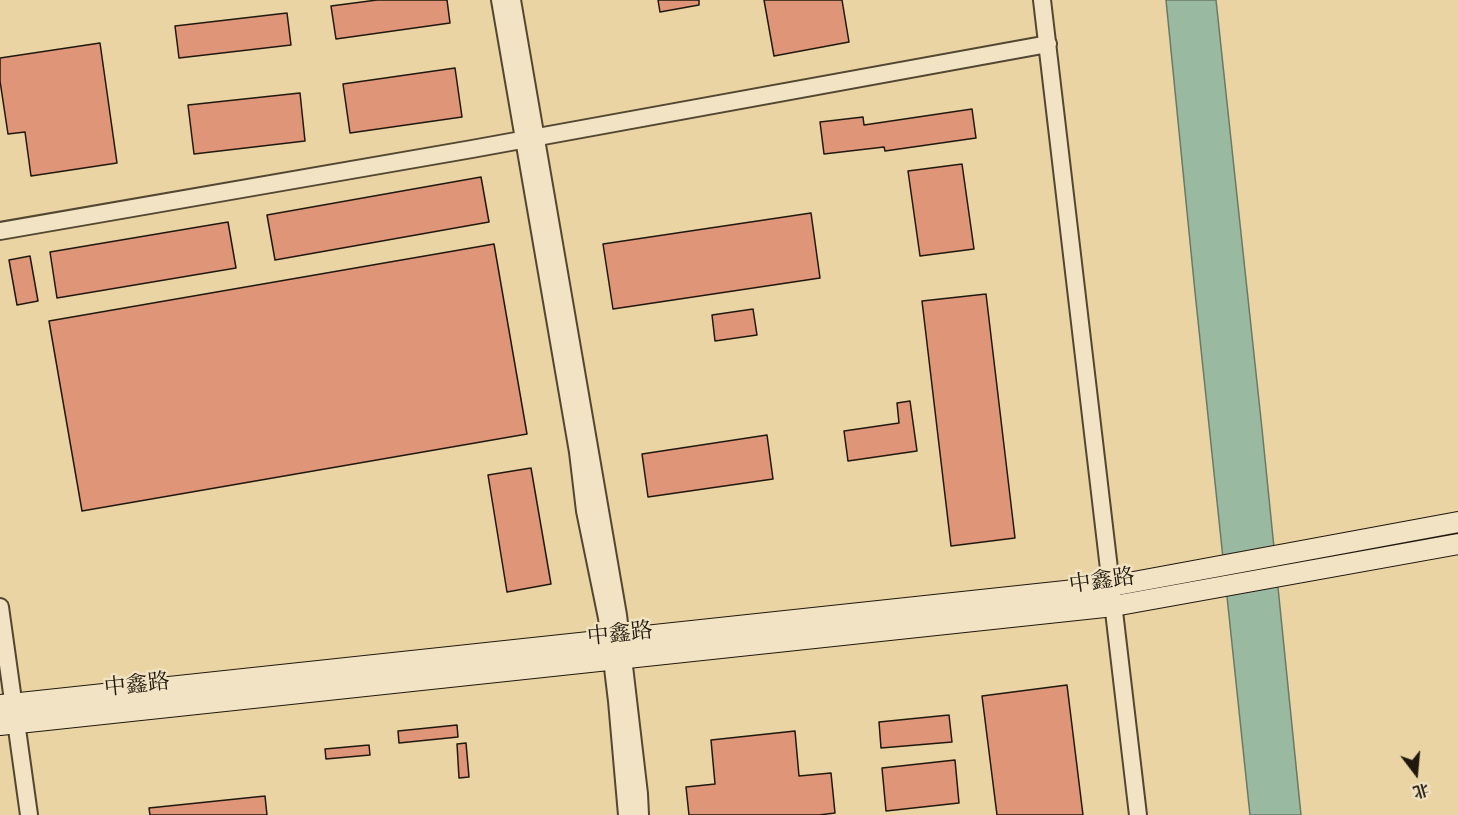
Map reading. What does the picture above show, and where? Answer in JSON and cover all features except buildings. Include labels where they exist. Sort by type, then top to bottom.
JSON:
[{"type":"main road","name":"中鑫路","points":[[8,724],[617,650],[1112,586],[1458,522]]},
{"type":"main road","name":"中鑫路","points":[[7,704],[1114,606],[1458,544]]},
{"type":"street","points":[[500,0],[530,138],[618,615],[617,650],[627,815]]},
{"type":"street","points":[[512,0],[530,138]]},
{"type":"street","points":[[1042,0],[1138,815]]},
{"type":"street","points":[[0,231],[1048,45]]},
{"type":"street","points":[[0,607],[8,724],[29,815]]},
{"type":"street","points":[[617,650],[639,794],[640,815]]},
{"type":"shaded area","points":[[1166,0],[1216,0],[1301,815],[1250,815]]}]
